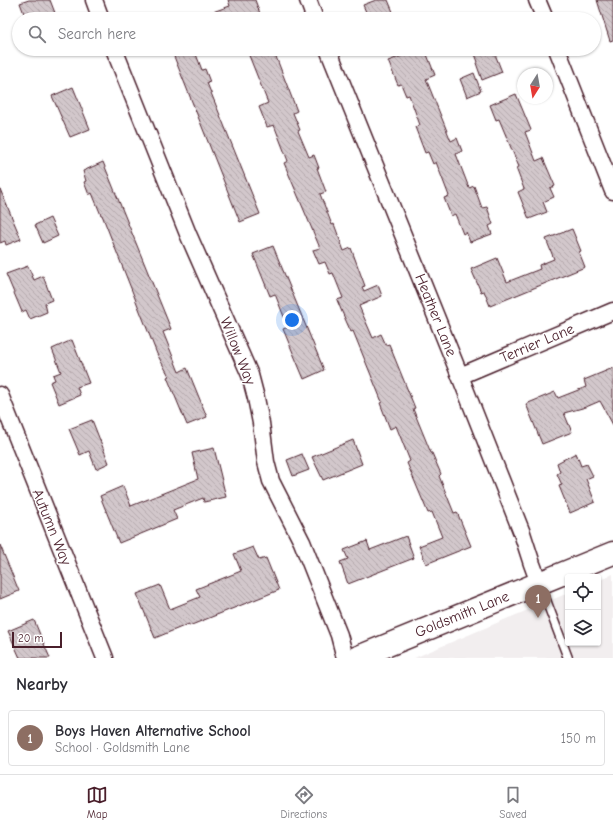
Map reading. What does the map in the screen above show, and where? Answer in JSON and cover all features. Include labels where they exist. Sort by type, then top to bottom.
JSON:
[{"type":"street","points":[[94,0],[98,12]]},
{"type":"street","points":[[308,0],[313,12]]},
{"type":"street","points":[[537,0],[542,12]]},
{"type":"street","name":"Willow Way","points":[[117,56],[188,234],[250,375],[258,404],[270,481],[302,542],[339,635],[345,658]]},
{"type":"street","name":"Heather Lane","points":[[331,56],[460,376],[522,533],[539,583]]},
{"type":"street","points":[[559,56],[613,191]]},
{"type":"street","name":"Terrier Lane","points":[[460,376],[613,311]]},
{"type":"street","name":"Autumn Way","points":[[0,395],[105,658]]},
{"type":"street","name":"Goldsmith Lane","points":[[356,658],[613,553]]},
{"type":"lane","points":[[539,583],[568,658]]},
{"type":"shaded area","points":[[613,574],[613,658],[414,658],[565,594],[565,646],[601,646],[601,580]]},
{"type":"building","points":[[29,0],[50,0],[55,12],[23,12],[20,3]]},
{"type":"building","points":[[228,0],[255,0],[259,12],[213,12],[230,6]]},
{"type":"building","points":[[376,0],[388,0],[393,12],[366,12],[363,5]]},
{"type":"building","points":[[597,0],[613,0],[613,40],[610,41]]},
{"type":"building","points":[[174,56],[197,56],[202,70],[205,69],[210,82],[207,83],[260,214],[240,222]]},
{"type":"building","points":[[249,56],[276,56],[297,111],[293,113],[300,130],[298,131],[309,157],[314,155],[319,168],[317,168],[326,192],[320,194],[332,225],[334,224],[344,251],[351,248],[365,286],[362,287],[364,291],[378,285],[382,296],[359,306],[373,338],[381,334],[386,345],[389,344],[415,408],[413,409],[441,474],[439,476],[454,513],[457,512],[471,546],[426,564],[419,546],[442,537],[432,512],[428,513],[407,463],[410,461],[396,426],[390,429],[380,403],[382,402],[353,331],[351,332],[337,300],[343,298],[333,273],[330,274],[325,262],[319,264],[313,250],[320,248],[284,163],[288,161],[274,125],[267,127],[259,107],[268,103]]},
{"type":"building","points":[[402,56],[428,56],[435,75],[426,79],[451,141],[457,138],[462,151],[456,154],[469,188],[474,186],[482,208],[487,207],[493,224],[489,226],[492,234],[470,242],[466,232],[463,234],[455,214],[451,216],[444,198],[449,196],[436,162],[433,164],[428,152],[425,153],[415,127],[420,125],[409,95],[406,96],[401,84],[398,85],[388,61]]},
{"type":"building","points":[[476,56],[496,56],[502,72],[482,80],[476,63],[478,62]]},
{"type":"building","points":[[474,73],[481,91],[467,97],[460,79]]},
{"type":"building","points":[[73,87],[90,129],[70,137],[52,96]]},
{"type":"building","points":[[516,94],[517,104],[520,104],[531,130],[525,132],[536,161],[543,158],[555,186],[550,188],[554,197],[543,202],[547,212],[529,219],[518,192],[524,189],[516,168],[519,167],[499,119],[496,120],[490,105]]},
{"type":"building","points":[[103,162],[171,329],[163,332],[179,372],[187,368],[207,417],[187,425],[167,377],[169,376],[157,354],[102,215],[92,193],[89,195],[84,182],[86,181],[83,171]]},
{"type":"building","points":[[0,189],[21,239],[6,245],[5,241],[0,243]]},
{"type":"building","points":[[50,218],[58,236],[43,243],[35,225]]},
{"type":"building","points":[[572,229],[581,251],[579,252],[585,267],[490,306],[484,291],[481,292],[471,269],[497,258],[507,282],[540,269],[539,265],[554,259],[546,239]]},
{"type":"building","points":[[273,246],[324,370],[304,379],[283,329],[288,327],[275,294],[270,296],[253,254]]},
{"type":"building","points":[[28,266],[34,280],[43,276],[52,300],[45,303],[47,312],[30,319],[26,310],[22,312],[6,274]]},
{"type":"building","points":[[72,340],[89,383],[77,387],[80,395],[59,404],[50,382],[55,380],[53,375],[61,372],[52,349]]},
{"type":"building","points":[[613,368],[613,425],[600,401],[586,407],[564,413],[572,432],[542,444],[526,404],[555,392],[558,398],[586,387],[584,380]]},
{"type":"building","points":[[92,420],[109,463],[96,469],[89,451],[80,455],[69,429]]},
{"type":"building","points":[[353,440],[362,464],[323,480],[312,457]]},
{"type":"building","points":[[214,448],[226,497],[204,502],[203,498],[173,510],[177,519],[119,543],[100,496],[123,486],[131,506],[198,479],[192,453]]},
{"type":"building","points":[[576,453],[581,466],[587,464],[593,476],[586,479],[595,502],[570,513],[559,486],[562,485],[557,474],[560,472],[557,463]]},
{"type":"building","points":[[302,454],[309,470],[293,476],[287,460]]},
{"type":"building","points":[[406,536],[414,558],[348,584],[340,562],[348,559],[344,550],[367,541],[370,550]]},
{"type":"building","points":[[0,545],[19,591],[0,599]]},
{"type":"building","points":[[253,547],[259,560],[266,558],[279,590],[155,638],[137,594],[160,585],[170,609],[200,597],[196,589],[241,571],[234,554]]},
{"type":"building","points":[[34,620],[50,658],[20,658],[8,631]]},
{"type":"place","name":"Boys Haven Alternative School","points":[[538,618]]}]
